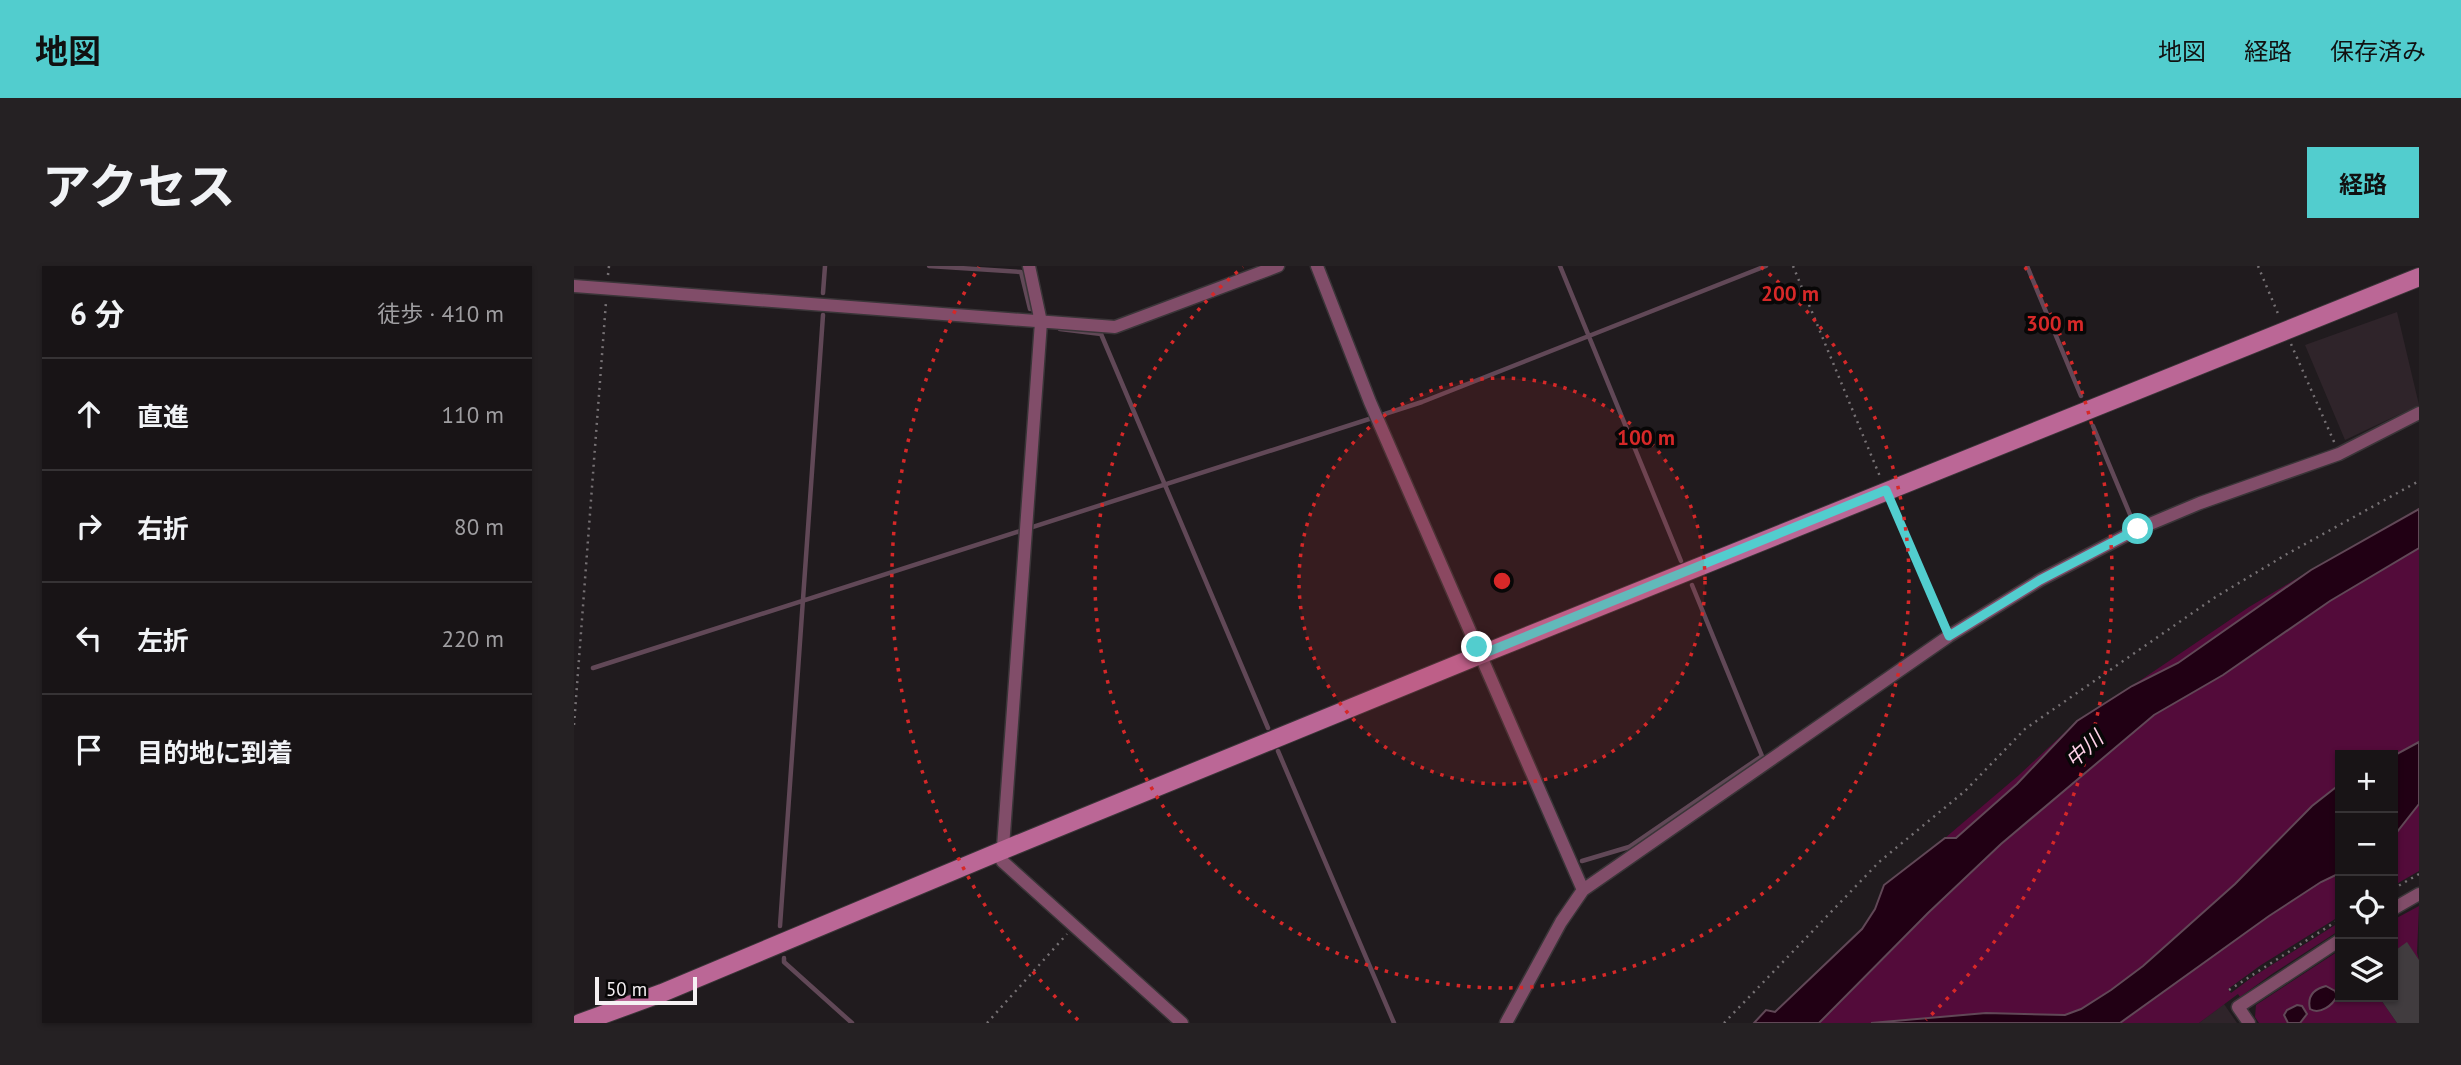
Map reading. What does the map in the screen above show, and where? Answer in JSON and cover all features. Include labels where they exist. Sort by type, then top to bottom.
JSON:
[{"type":"street","points":[[1029,266],[1041,323],[1002,861],[1181,1023]]},
{"type":"street","points":[[574,286],[1115,327],[1278,266]]},
{"type":"street","points":[[1317,266],[1376,417],[1583,890]]},
{"type":"street","points":[[580,1023],[662,993],[1002,850],[1480,655],[2419,277]]},
{"type":"street","points":[[1506,1023],[1561,922],[1583,890],[1949,636],[2040,580],[2138,529],[2200,503],[2339,454],[2419,413]]},
{"type":"street","points":[[2398,906],[2419,894]]},
{"type":"street","points":[[2249,1023],[2238,1007],[2335,943]]},
{"type":"path","points":[[574,725],[576,660],[609,266]]},
{"type":"path","points":[[1793,266],[1949,636]]},
{"type":"path","points":[[2258,266],[2339,454]]},
{"type":"path","points":[[1724,1023],[1872,869],[1965,791],[2025,729],[2253,573],[2419,481]]},
{"type":"path","points":[[2398,886],[2419,874]]},
{"type":"path","points":[[2229,990],[2335,922]]},
{"type":"path","points":[[987,1023],[1074,926]]},
{"type":"shaded area","points":[[2397,312],[2419,405],[2345,440],[2305,345]]},
{"type":"shaded area","points":[[2419,548],[2419,742],[2398,753],[2398,750],[2335,750],[2335,788],[2227,892],[2131,975],[2106,994],[2079,1009],[2065,1015],[1819,1023],[2001,844],[2154,715],[2223,675],[2330,601]]},
{"type":"shaded area","points":[[2311,570],[2178,663],[2132,686],[2249,607]]},
{"type":"shaded area","points":[[2077,721],[2017,784],[1956,839],[1945,838],[2019,775]]},
{"type":"shaded area","points":[[2419,804],[2419,871],[2398,883],[2398,876],[2398,831]]},
{"type":"shaded area","points":[[2335,875],[2335,919],[2228,989],[2231,993],[2335,925],[2335,933],[2240,997],[2238,994],[2199,1023],[2120,1023],[2269,916]]},
{"type":"shaded area","points":[[2419,906],[2419,960],[2407,943],[2398,949],[2398,917]]},
{"type":"shaded area","points":[[2335,953],[2335,1002],[2382,1002],[2397,1023],[2259,1023],[2255,1017],[2256,1005]]},
{"type":"shaded area","points":[[2224,1004],[2237,1023],[2199,1023]]},
{"type":"water","name":"中川","points":[[2419,509],[2419,548],[2330,601],[2223,675],[2154,715],[2001,844],[1819,1023],[1754,1023],[1766,1010],[1775,1012],[1862,929],[1875,909],[1884,885],[1945,838],[1956,838],[2017,784],[2077,721],[2132,686],[2178,663],[2311,570]]},
{"type":"water","points":[[2419,742],[2419,804],[2398,831],[2398,813],[2398,753]]},
{"type":"water","points":[[2335,788],[2335,875],[2269,916],[2120,1023],[1871,1023],[1986,1013],[2065,1015],[2081,1009],[2143,966],[2235,884],[2312,806]]},
{"type":"water","points":[[2326,986],[2335,991],[2335,999],[2322,1010],[2314,1011],[2310,1009],[2310,1000],[2318,989]]},
{"type":"water","points":[[2297,1005],[2302,1006],[2307,1014],[2300,1023],[2288,1023],[2284,1015],[2287,1010]]},
{"type":"building","points":[[2407,942],[2419,960],[2419,1023],[2397,1023],[2382,1002],[2398,1002],[2398,948]]},
{"type":"waterway","points":[[823,293],[825,266]]},
{"type":"waterway","points":[[929,266],[1021,272],[1030,309]]},
{"type":"waterway","points":[[1560,266],[1681,561]]},
{"type":"waterway","points":[[593,668],[1422,402],[1766,266]]},
{"type":"waterway","points":[[2027,266],[2081,396]]},
{"type":"waterway","points":[[780,926],[823,315]]},
{"type":"waterway","points":[[1060,329],[1101,334],[1268,728]]},
{"type":"waterway","points":[[2093,426],[2134,524]]},
{"type":"waterway","points":[[1582,861],[1629,847],[1762,756],[1692,585]]},
{"type":"waterway","points":[[1278,751],[1394,1023]]},
{"type":"waterway","points":[[784,958],[784,962],[852,1023]]},
{"type":"route","points":[[1477,647],[1480,655],[1886,490],[1949,636],[2040,580],[2138,529]]}]
